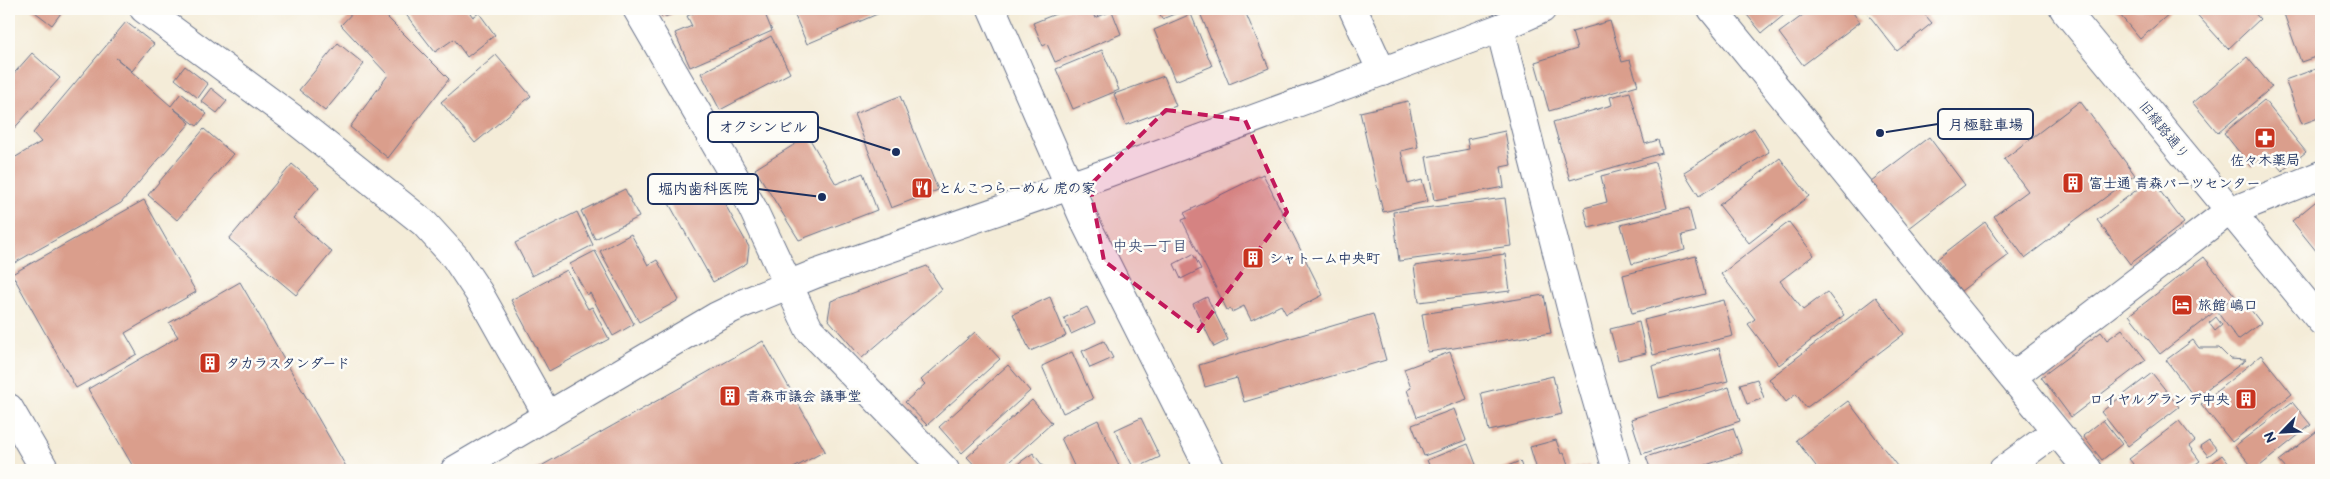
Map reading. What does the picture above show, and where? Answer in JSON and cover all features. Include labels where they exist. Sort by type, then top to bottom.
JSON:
[{"type":"main road","points":[[144,9],[291,117],[424,222],[455,257],[479,293],[548,416]]},
{"type":"main road","points":[[637,9],[752,207],[809,329],[945,470]]},
{"type":"main road","points":[[992,9],[1068,186],[1210,470]]},
{"type":"main road","points":[[1353,9],[1382,72]]},
{"type":"main road","points":[[455,470],[717,316],[787,284],[1068,186],[1382,72],[1500,28],[1542,9]]},
{"type":"main road","points":[[1712,9],[2088,470]]},
{"type":"main road","name":"旧線路通り","points":[[2064,9],[2321,321]]},
{"type":"main road","points":[[1500,28],[1579,338],[1618,470]]},
{"type":"main road","points":[[2012,377],[2230,211],[2321,175]]},
{"type":"main road","points":[[9,408],[45,470]]},
{"type":"main road","points":[[2003,470],[2056,431]]},
{"type":"highlighted area","points":[[1166,110],[1245,120],[1287,212],[1198,331],[1104,261],[1090,185]]},
{"type":"building","points":[[31,9],[64,9],[52,25]]},
{"type":"building","points":[[356,9],[379,9],[449,79],[388,158],[350,127],[388,75],[341,25]]},
{"type":"building","points":[[408,9],[467,9],[473,17],[479,13],[495,35],[467,57],[454,39],[435,52],[404,12]]},
{"type":"building","points":[[659,9],[686,9],[662,18]]},
{"type":"building","points":[[703,9],[709,9],[710,11],[715,9],[763,9],[772,31],[690,67],[675,33],[692,26],[687,16]]},
{"type":"building","points":[[792,9],[889,9],[807,44]]},
{"type":"building","points":[[1068,9],[1091,9],[1095,18],[1112,11],[1121,34],[1055,62],[1047,44],[1043,46],[1033,23]]},
{"type":"building","points":[[1158,9],[1187,9],[1162,19]]},
{"type":"building","points":[[1205,9],[1244,9],[1269,68],[1229,84],[1200,13]]},
{"type":"building","points":[[1742,9],[1787,9],[1789,11],[1762,33]]},
{"type":"building","points":[[1811,9],[1850,9],[1860,22],[1803,65],[1779,33]]},
{"type":"building","points":[[1864,9],[1920,9],[1932,23],[1897,51]]},
{"type":"building","points":[[2115,9],[2166,9],[2170,13],[2140,39]]},
{"type":"building","points":[[2192,9],[2251,9],[2260,19],[2228,49]]},
{"type":"building","points":[[2279,9],[2321,9],[2321,55],[2301,62],[2283,11],[2280,12]]},
{"type":"building","points":[[1191,14],[1212,66],[1175,81],[1154,30]]},
{"type":"building","points":[[1610,21],[1622,62],[1630,60],[1638,85],[1549,111],[1535,62],[1577,49],[1572,32]]},
{"type":"building","points":[[126,22],[154,44],[132,71],[116,58],[171,106],[181,93],[207,114],[197,126],[173,108],[190,123],[121,203],[9,266],[9,161],[41,142],[33,133]]},
{"type":"building","points":[[771,36],[790,73],[720,110],[701,73]]},
{"type":"building","points":[[338,43],[364,64],[325,111],[299,90]]},
{"type":"building","points":[[1102,50],[1119,90],[1073,109],[1056,69]]},
{"type":"building","points":[[32,53],[60,78],[9,134],[9,79]]},
{"type":"building","points":[[496,55],[531,96],[475,143],[441,102]]},
{"type":"building","points":[[2247,57],[2272,87],[2218,133],[2193,103]]},
{"type":"building","points":[[185,66],[208,84],[198,98],[175,79]]},
{"type":"building","points":[[2321,67],[2321,117],[2302,124],[2285,80]]},
{"type":"building","points":[[1164,76],[1176,106],[1126,125],[1114,94]]},
{"type":"building","points":[[211,88],[227,101],[217,113],[201,101]]},
{"type":"building","points":[[1630,92],[1645,144],[1658,140],[1662,153],[1570,180],[1553,122],[1612,105],[1610,97]]},
{"type":"building","points":[[900,96],[938,190],[891,208],[854,114]]},
{"type":"building","points":[[2264,100],[2306,152],[2282,171],[2267,153],[2251,167],[2224,133]]},
{"type":"building","points":[[1408,101],[1418,147],[1401,151],[1408,184],[1422,180],[1428,201],[1383,212],[1360,112]]},
{"type":"building","name":"富士通 青森パーツセンター","points":[[2080,101],[2135,175],[2025,258],[1994,216],[2028,191],[2004,159]]},
{"type":"building","points":[[1754,128],[1769,152],[1699,196],[1684,172]]},
{"type":"building","points":[[204,129],[233,154],[177,220],[148,195]]},
{"type":"building","points":[[1505,131],[1511,165],[1501,167],[1504,187],[1434,200],[1426,157],[1469,149],[1467,139]]},
{"type":"building","points":[[808,136],[836,184],[863,173],[877,210],[799,240],[755,169]]},
{"type":"building","points":[[1929,137],[1965,185],[1908,229],[1871,181]]},
{"type":"building","points":[[1780,158],[1809,196],[1749,243],[1719,205]]},
{"type":"building","points":[[1655,162],[1667,208],[1589,228],[1584,208],[1607,202],[1601,176]]},
{"type":"building","points":[[292,164],[319,187],[293,218],[332,252],[296,295],[229,239]]},
{"type":"building","name":"シャトーム中央町","points":[[1263,174],[1323,295],[1286,314],[1281,305],[1251,320],[1244,306],[1232,312],[1230,309],[1227,310],[1182,220],[1187,218],[1184,213]]},
{"type":"building","points":[[709,176],[749,247],[747,263],[713,282],[667,200]]},
{"type":"building","points":[[2151,179],[2184,223],[2130,264],[2097,220]]},
{"type":"building","points":[[625,189],[639,217],[595,239],[581,211]]},
{"type":"building","points":[[2321,197],[2321,257],[2292,221]]},
{"type":"building","points":[[1505,198],[1511,246],[1399,261],[1393,212]]},
{"type":"building","points":[[144,200],[196,292],[125,333],[137,354],[76,388],[12,274]]},
{"type":"building","points":[[1689,208],[1695,232],[1682,235],[1685,250],[1632,264],[1621,225]]},
{"type":"building","points":[[577,212],[593,245],[532,276],[515,243]]},
{"type":"building","points":[[1789,222],[1814,255],[1780,281],[1803,310],[1827,292],[1844,315],[1779,365],[1748,324],[1755,319],[1721,274]]},
{"type":"building","points":[[1985,222],[2009,255],[1961,291],[1937,259]]},
{"type":"building","points":[[631,234],[648,265],[657,260],[679,300],[639,322],[600,251]]},
{"type":"building","points":[[595,251],[634,324],[613,336],[590,293],[587,295],[570,264]]},
{"type":"building","points":[[1193,254],[1201,269],[1181,279],[1174,264]]},
{"type":"building","points":[[1505,254],[1510,291],[1419,302],[1414,266]]},
{"type":"building","points":[[1696,256],[1705,294],[1632,313],[1623,275]]},
{"type":"building","points":[[2204,257],[2235,296],[2160,354],[2129,315]]},
{"type":"building","points":[[927,266],[942,289],[862,358],[828,319],[831,301]]},
{"type":"building","points":[[567,270],[588,309],[592,307],[609,339],[549,371],[511,300]]},
{"type":"building","name":"タカラスタンダード","points":[[240,282],[348,470],[135,470],[88,389],[178,337],[169,323]]},
{"type":"building","points":[[1544,295],[1551,333],[1428,352],[1422,314]]},
{"type":"building","points":[[2240,296],[2261,323],[2238,340],[2218,313]]},
{"type":"building","points":[[1050,297],[1066,336],[1030,351],[1013,314]]},
{"type":"building","points":[[1207,297],[1228,340],[1214,347],[1193,304]]},
{"type":"building","points":[[1876,297],[1904,334],[1806,408],[1796,394],[1786,402],[1769,379]]},
{"type":"building","points":[[1724,300],[1733,336],[1653,355],[1644,320]]},
{"type":"building","points":[[1087,307],[1095,323],[1071,334],[1064,318]]},
{"type":"building","points":[[1373,314],[1386,360],[1244,402],[1237,378],[1205,387],[1199,365]]},
{"type":"building","points":[[2216,317],[2222,325],[2215,331],[2209,323]]},
{"type":"building","points":[[1639,322],[1646,353],[1618,360],[1610,329]]},
{"type":"building","points":[[2122,329],[2146,360],[2071,417],[2041,377],[2101,332],[2107,340]]},
{"type":"building","points":[[975,332],[1000,359],[927,425],[905,402],[925,384],[921,380]]},
{"type":"building","points":[[2193,340],[2199,348],[2219,348],[2230,359],[2246,360],[2195,398],[2166,360]]},
{"type":"building","name":"青森市議会 議事堂","points":[[763,341],[825,451],[790,470],[534,470]]},
{"type":"building","points":[[1104,341],[1113,358],[1090,368],[1082,351]]},
{"type":"building","points":[[1719,348],[1728,381],[1659,398],[1652,366]]},
{"type":"building","points":[[1072,352],[1093,399],[1063,413],[1042,366]]},
{"type":"building","points":[[1450,352],[1467,399],[1417,417],[1407,390],[1411,388],[1404,369]]},
{"type":"building","name":"ロイヤルグランデ中央","points":[[2261,355],[2292,394],[2232,442],[2201,404]]},
{"type":"building","points":[[1008,365],[1030,391],[962,453],[939,427]]},
{"type":"building","points":[[2152,373],[2179,407],[2128,446],[2101,412]]},
{"type":"building","points":[[1553,376],[1562,414],[1489,431],[1481,393]]},
{"type":"building","points":[[1757,379],[1764,398],[1747,404],[1740,384]]},
{"type":"building","points":[[1729,387],[1740,421],[1642,454],[1631,419]]},
{"type":"building","points":[[1032,400],[1052,423],[1000,470],[979,470],[967,457]]},
{"type":"building","points":[[1848,401],[1900,470],[1819,470],[1796,440]]},
{"type":"building","points":[[2292,402],[2311,425],[2255,470],[2235,446]]},
{"type":"building","points":[[1454,409],[1466,440],[1424,456],[1412,425]]},
{"type":"building","points":[[1141,418],[1160,457],[1134,469],[1115,430]]},
{"type":"building","points":[[1098,420],[1121,470],[1076,470],[1061,438]]},
{"type":"building","points":[[2103,420],[2122,444],[2102,460],[2083,436]]},
{"type":"building","points":[[2179,421],[2195,441],[2189,446],[2200,461],[2187,470],[2138,470],[2129,459]]},
{"type":"building","points":[[1733,428],[1742,453],[1691,470],[1651,470],[1646,457]]},
{"type":"building","points":[[2321,428],[2321,470],[2287,470],[2279,461]]},
{"type":"building","points":[[1556,440],[1561,454],[1564,453],[1570,470],[1537,470],[1530,447]]},
{"type":"building","points":[[2209,440],[2217,449],[2208,456],[2200,446]]},
{"type":"building","points":[[1468,444],[1477,467],[1469,470],[1431,470],[1427,460]]},
{"type":"building","points":[[1033,453],[1046,470],[1009,470]]},
{"type":"building","points":[[2222,455],[2234,470],[2203,470]]},
{"type":"building","points":[[1520,461],[1523,470],[1498,470]]},
{"type":"building","points":[[1589,465],[1591,470],[1571,470]]},
{"type":"building","points":[[1740,465],[1742,470],[1727,470]]},
{"type":"place","name":"月極駐車場","points":[[1880,133]]},
{"type":"place","name":"佐々木薬局","points":[[2265,138]]},
{"type":"place","name":"オクシンビル","points":[[896,152]]},
{"type":"place","name":"富士通 青森パーツセンター","points":[[2073,183]]},
{"type":"place","name":"とんこつらーめん 虎の家","points":[[922,188]]},
{"type":"place","name":"堀内歯科医院","points":[[822,197]]},
{"type":"place","name":"シャトーム中央町","points":[[1253,258]]},
{"type":"place","name":"旅館 嶋口","points":[[2182,305]]},
{"type":"place","name":"タカラスタンダード","points":[[210,363]]},
{"type":"place","name":"青森市議会 議事堂","points":[[730,396]]},
{"type":"place","name":"ロイヤルグランデ中央","points":[[2246,399]]},
{"type":"district","name":"中央一丁目","points":[[1150,246]]}]
